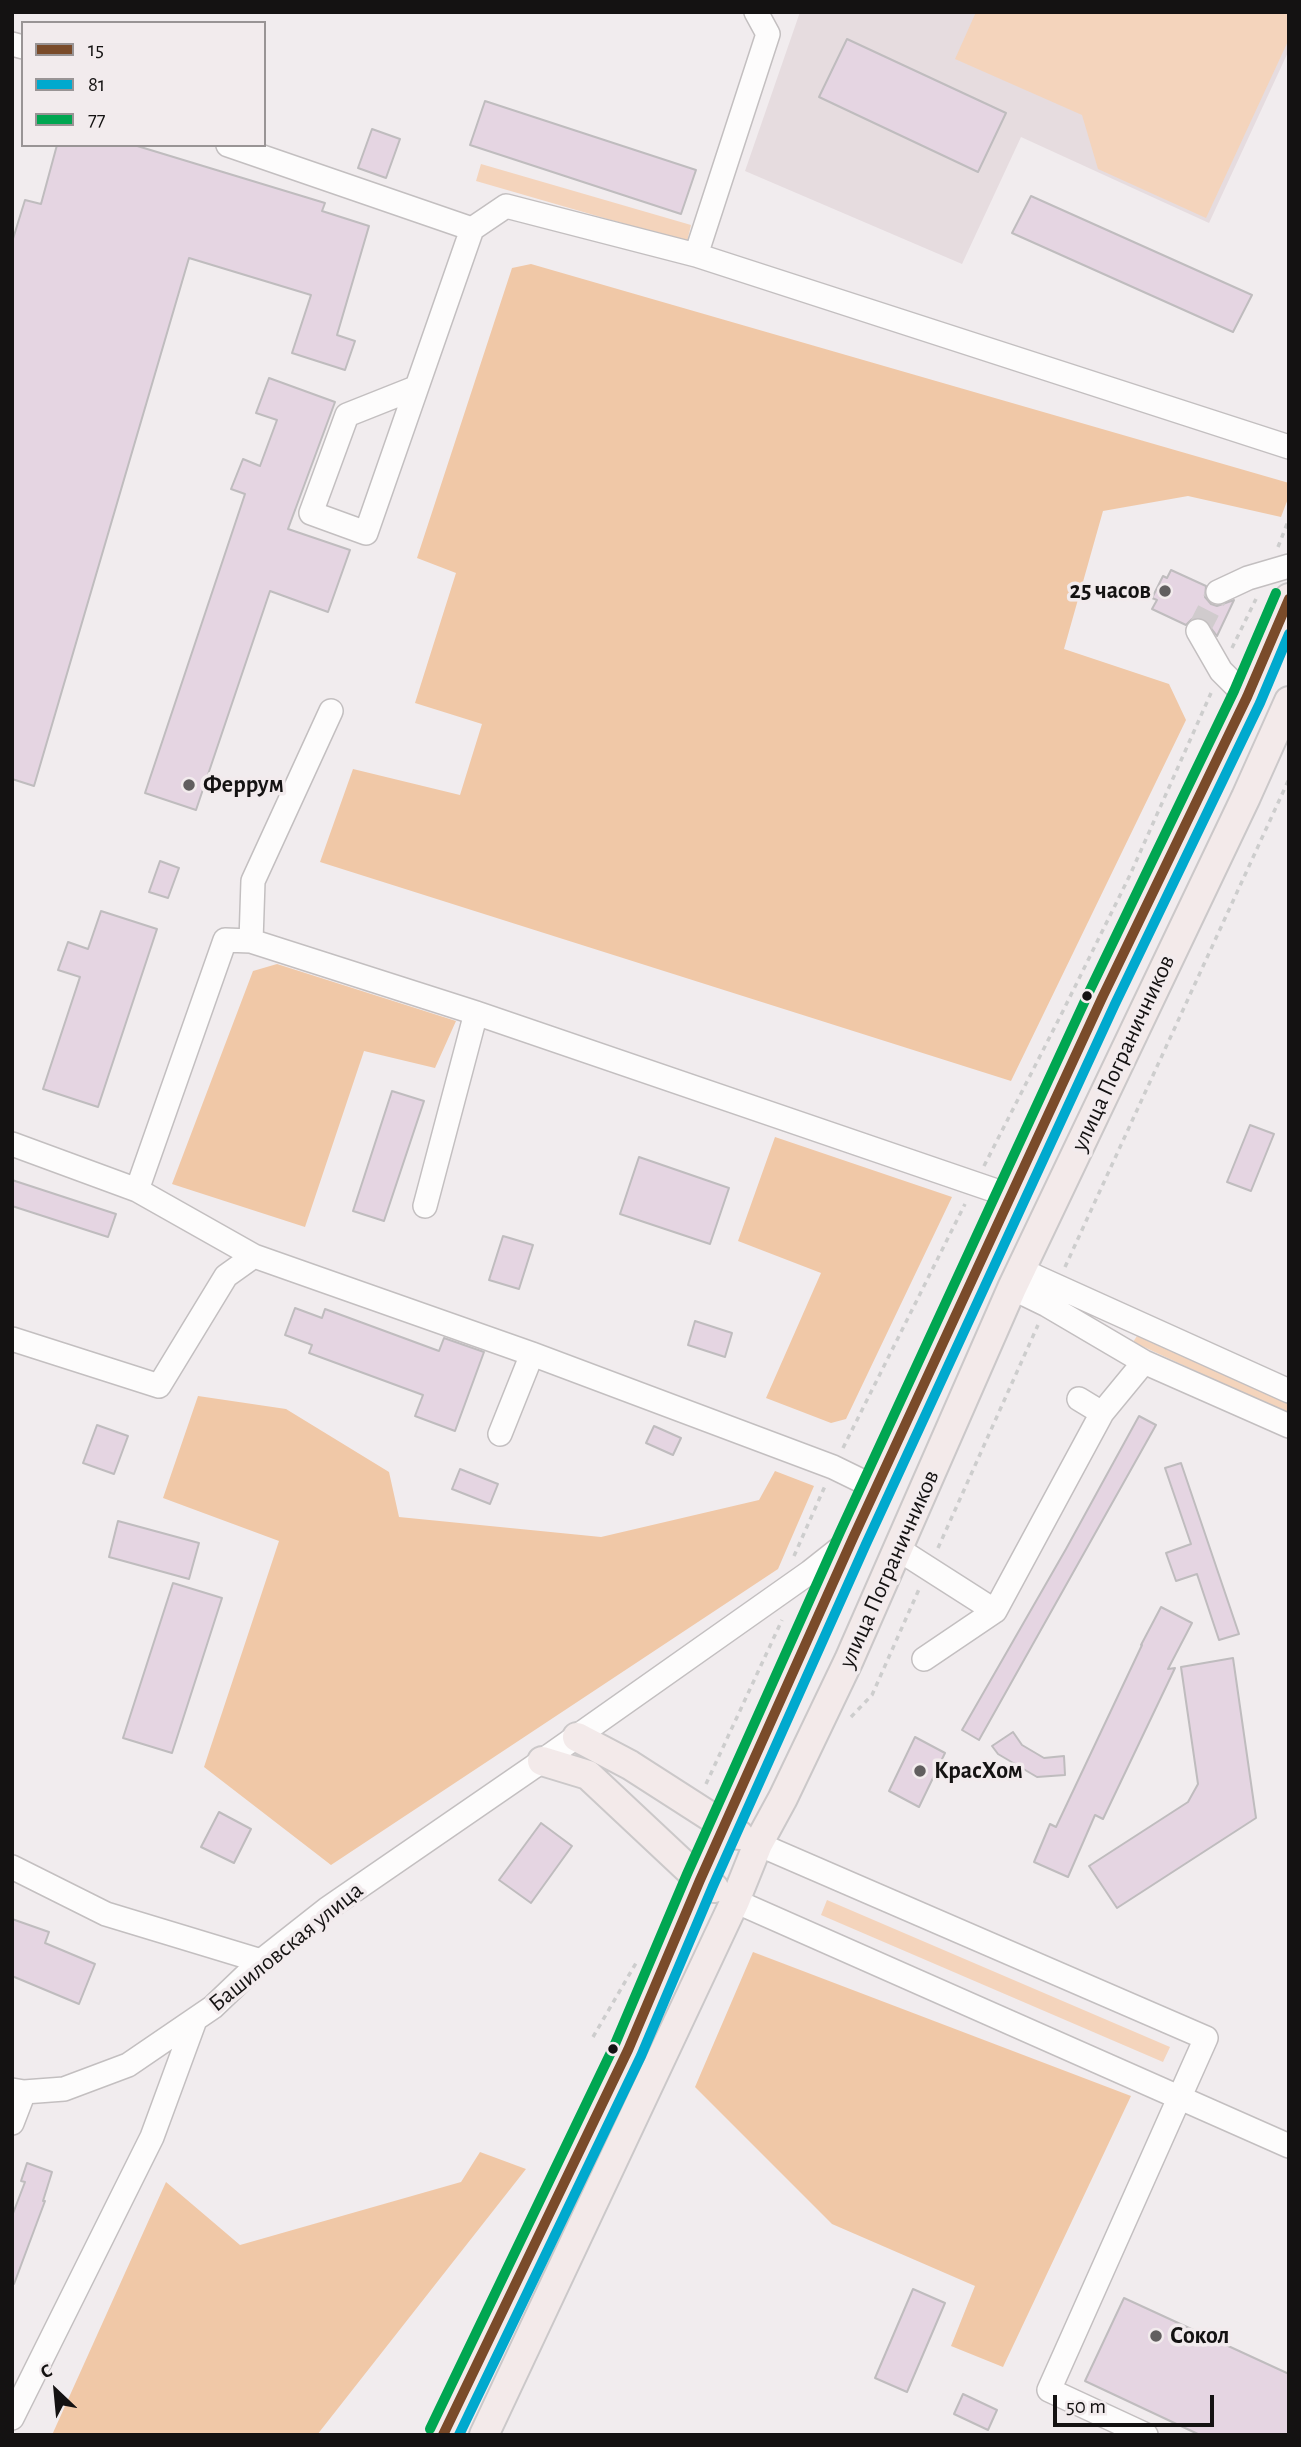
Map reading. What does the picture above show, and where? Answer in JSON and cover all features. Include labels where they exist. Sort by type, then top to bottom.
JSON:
[{"type":"main road","name":"улица Пограничников","points":[[443,2435],[628,2050],[700,1880],[853,1538],[1124,952],[1247,697],[1289,598]]},
{"type":"main road","name":"улица Пограничников","points":[[484,2435],[735,1901],[758,1844],[849,1660],[1017,1279],[1289,701]]},
{"type":"main road","points":[[1187,822],[1189,844],[1196,850],[1207,850],[1225,839]]},
{"type":"main road","points":[[1124,952],[1140,935],[1161,929],[1170,938],[1169,957]]},
{"type":"main road","points":[[577,1737],[630,1765],[724,1828],[758,1844]]},
{"type":"main road","points":[[542,1761],[588,1774],[700,1880],[735,1901]]},
{"type":"street","points":[[696,255],[768,34],[756,12]]},
{"type":"street","points":[[234,147],[472,229]]},
{"type":"street","points":[[415,388],[347,415],[311,513],[366,533],[472,229],[506,206],[696,255],[1289,447]]},
{"type":"street","points":[[1218,592],[1248,578],[1279,569]]},
{"type":"street","points":[[1198,631],[1221,671],[1247,697]]},
{"type":"street","points":[[251,941],[253,881],[331,711]]},
{"type":"street","points":[[137,1190],[225,940],[251,941],[476,1013],[1012,1196]]},
{"type":"street","points":[[425,1206],[476,1013]]},
{"type":"street","points":[[12,1144],[137,1190],[254,1256],[532,1354],[833,1467],[876,1488]]},
{"type":"street","points":[[12,1339],[159,1387],[226,1276],[254,1256]]},
{"type":"street","points":[[1017,1279],[1047,1306],[1144,1362],[1289,1426]]},
{"type":"street","points":[[1017,1279],[1289,1391]]},
{"type":"street","points":[[500,1434],[532,1354]]},
{"type":"street","points":[[924,1659],[995,1611],[1102,1413],[1144,1362]]},
{"type":"street","points":[[1079,1399],[1102,1413]]},
{"type":"street","name":"Башиловская улица","points":[[18,2091],[64,2089],[128,2065],[213,2007],[261,1961],[327,1909],[577,1737],[802,1578],[853,1538]]},
{"type":"street","points":[[898,1549],[995,1611]]},
{"type":"street","points":[[758,1844],[1206,2038],[1049,2389],[1146,2435]]},
{"type":"street","points":[[12,1867],[106,1914],[261,1961]]},
{"type":"street","points":[[735,1901],[1289,2147]]},
{"type":"street","points":[[12,2418],[152,2137],[195,2020]]},
{"type":"street","points":[[12,2123],[18,2091]]},
{"type":"path","points":[[789,1566],[833,1467],[1118,900],[1221,671],[1279,569],[1289,519]]},
{"type":"shaded area","points":[[800,12],[1289,12],[1289,50],[1209,223],[1021,137],[962,264],[745,171]]},
{"type":"shaded area","points":[[976,12],[1289,12],[1289,39],[1206,218],[1098,169],[1082,115],[955,59]]},
{"type":"shaded area","points":[[481,164],[691,225],[687,242],[476,181]]},
{"type":"shaded area","points":[[531,264],[1289,483],[1289,496],[1281,517],[1188,496],[1103,511],[1064,649],[1169,684],[1186,720],[1011,1081],[320,862],[353,769],[460,795],[482,724],[415,703],[456,573],[417,558],[512,268]]},
{"type":"shaded area","points":[[277,964],[456,1021],[435,1068],[364,1051],[305,1227],[172,1184],[253,971]]},
{"type":"shaded area","points":[[775,1137],[952,1197],[846,1419],[831,1423],[766,1398],[821,1273],[738,1241]]},
{"type":"shaded area","points":[[1137,1336],[1289,1404],[1289,1414],[1133,1342]]},
{"type":"shaded area","points":[[198,1396],[286,1409],[389,1472],[399,1517],[601,1537],[759,1500],[775,1471],[814,1486],[778,1569],[331,1865],[204,1767],[279,1541],[163,1498]]},
{"type":"shaded area","points":[[827,1900],[1170,2047],[1163,2062],[821,1915]]},
{"type":"shaded area","points":[[753,1952],[1131,2096],[1003,2367],[951,2346],[975,2286],[832,2224],[695,2087]]},
{"type":"shaded area","points":[[480,2152],[526,2169],[317,2435],[52,2435],[166,2182],[240,2245],[461,2182]]},
{"type":"building","points":[[847,39],[1006,113],[978,172],[819,97]]},
{"type":"building","points":[[485,101],[696,170],[681,214],[470,145]]},
{"type":"building","points":[[372,129],[400,139],[386,178],[358,168]]},
{"type":"building","points":[[56,147],[141,147],[325,203],[322,211],[369,226],[337,335],[355,341],[345,370],[292,353],[311,295],[189,258],[34,786],[12,779],[12,242],[25,200],[41,204]]},
{"type":"building","points":[[1031,196],[1252,295],[1233,332],[1012,233]]},
{"type":"building","points":[[269,378],[335,402],[288,529],[350,550],[328,612],[270,591],[196,810],[145,793],[245,494],[231,489],[243,459],[260,466],[277,420],[256,413]]},
{"type":"building","points":[[1171,570],[1206,586],[1205,597],[1211,604],[1217,606],[1234,600],[1217,636],[1204,619],[1192,619],[1186,625],[1152,609],[1157,600],[1152,598],[1163,576],[1167,578]]},
{"type":"building","points":[[160,861],[179,868],[168,898],[149,892]]},
{"type":"building","points":[[101,911],[157,929],[98,1107],[43,1089],[80,977],[58,970],[68,942],[88,949]]},
{"type":"building","points":[[392,1091],[424,1101],[384,1221],[353,1211]]},
{"type":"building","points":[[1250,1125],[1274,1134],[1251,1191],[1227,1182]]},
{"type":"building","points":[[639,1157],[729,1188],[710,1244],[620,1214]]},
{"type":"building","points":[[12,1180],[116,1214],[108,1237],[12,1206]]},
{"type":"building","points":[[503,1236],[533,1245],[519,1289],[489,1280]]},
{"type":"building","points":[[295,1308],[322,1318],[325,1309],[439,1351],[444,1338],[484,1352],[455,1431],[415,1416],[423,1395],[309,1353],[312,1345],[285,1335]]},
{"type":"building","points":[[695,1321],[732,1333],[725,1357],[688,1345]]},
{"type":"building","points":[[1139,1416],[1156,1425],[979,1740],[962,1730]]},
{"type":"building","points":[[97,1425],[128,1436],[114,1474],[83,1463]]},
{"type":"building","points":[[654,1426],[681,1438],[673,1455],[646,1443]]},
{"type":"building","points":[[1181,1463],[1239,1634],[1219,1640],[1197,1574],[1176,1581],[1166,1553],[1191,1544],[1165,1468]]},
{"type":"building","points":[[460,1469],[498,1484],[490,1504],[452,1489]]},
{"type":"building","points":[[118,1521],[199,1543],[189,1579],[109,1557]]},
{"type":"building","points":[[173,1583],[222,1598],[172,1753],[123,1738]]},
{"type":"building","points":[[1161,1607],[1192,1623],[1168,1669],[1175,1668],[1103,1819],[1095,1815],[1068,1877],[1034,1862],[1050,1824],[1056,1827]]},
{"type":"building","points":[[1233,1658],[1256,1818],[1117,1908],[1089,1866],[1188,1802],[1198,1784],[1181,1667]]},
{"type":"building","points":[[1013,1732],[1022,1745],[1044,1758],[1064,1756],[1065,1775],[1037,1777],[998,1754],[992,1746]]},
{"type":"building","points":[[915,1737],[945,1753],[919,1807],[889,1791]]},
{"type":"building","points":[[219,1812],[251,1829],[234,1863],[201,1847]]},
{"type":"building","points":[[541,1823],[572,1846],[531,1903],[499,1880]]},
{"type":"building","points":[[12,1919],[49,1932],[45,1943],[95,1964],[79,2004],[12,1976]]},
{"type":"building","points":[[27,2163],[52,2172],[45,2201],[12,2284],[12,2216],[25,2182],[21,2181]]},
{"type":"building","points":[[913,2289],[945,2303],[907,2392],[875,2378]]},
{"type":"building","name":"Сокол","points":[[1124,2298],[1289,2374],[1289,2435],[1200,2435],[1085,2381]]},
{"type":"building","points":[[963,2394],[997,2410],[988,2430],[954,2414]]},
{"type":"tunnel","points":[[1198,631],[1218,592]]},
{"type":"transit line","name":"77","points":[[430,2429],[615,2044],[687,1874],[840,1532],[1089,992],[1234,691],[1276,593]]},
{"type":"transit line","name":"15","points":[[443,2435],[628,2050],[700,1880],[853,1538],[1102,998],[1247,697],[1289,599]]},
{"type":"transit line","name":"81","points":[[459,2435],[641,2056],[713,1886],[866,1544],[1115,1004],[1260,703],[1289,634]]},
{"type":"place","name":"25 часов","points":[[1165,591]]},
{"type":"place","name":"Феррум","points":[[189,785]]},
{"type":"place","name":"КрасХом","points":[[920,1771]]},
{"type":"place","name":"Сокол","points":[[1156,2336]]}]
